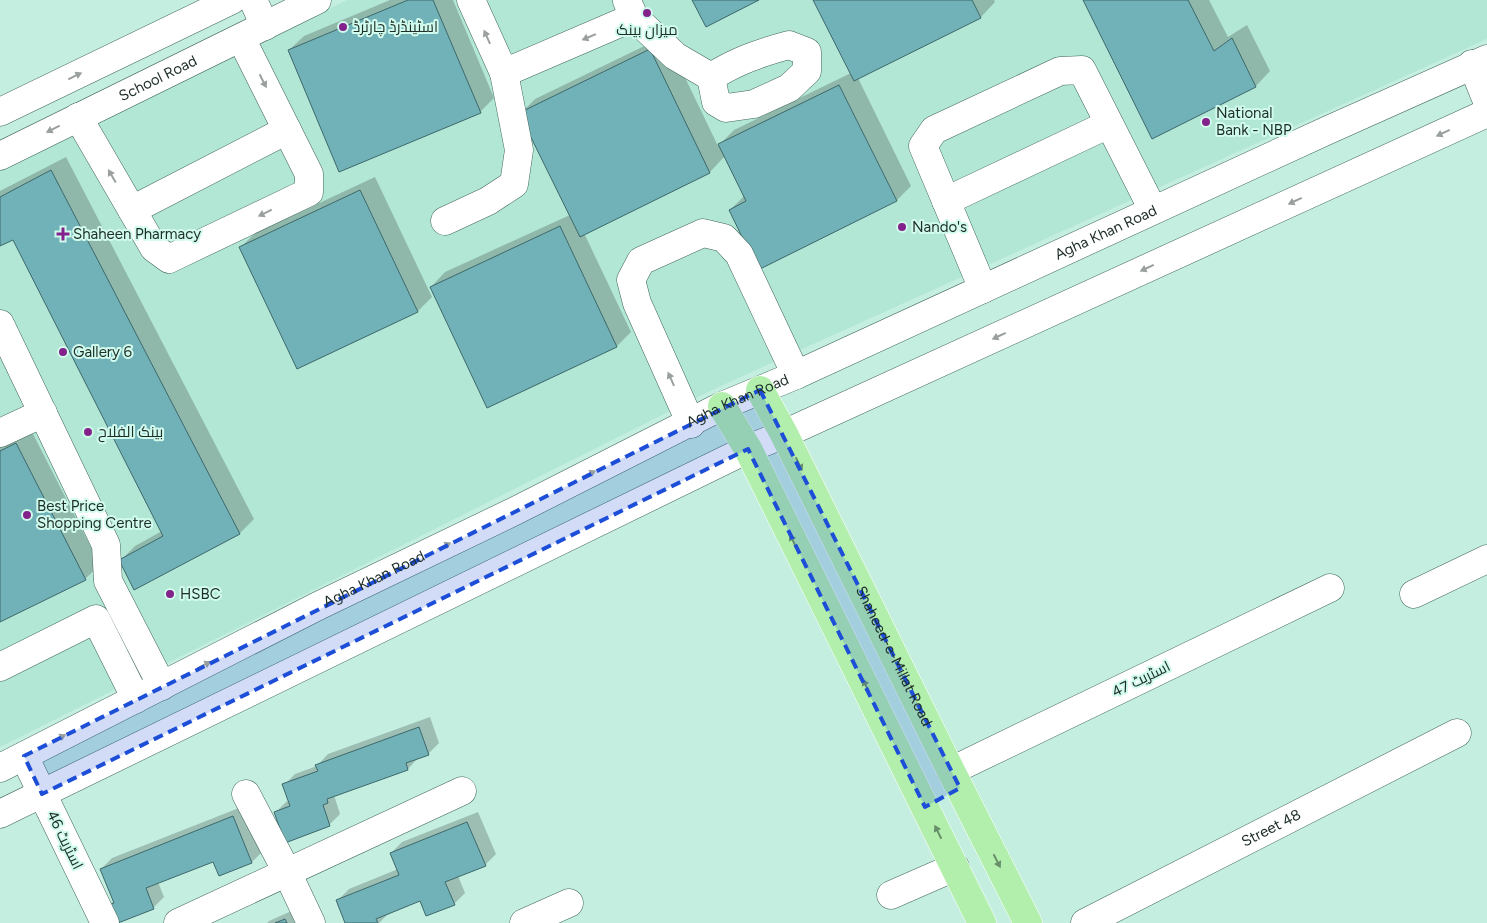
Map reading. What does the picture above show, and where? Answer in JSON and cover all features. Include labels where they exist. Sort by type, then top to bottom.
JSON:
[{"type":"main road","name":"Shaheed-e-Millat Road","points":[[760,390],[784,434],[1028,923]]},
{"type":"main road","points":[[722,406],[748,449],[982,923]]},
{"type":"main road","points":[[925,807],[955,779]]},
{"type":"street","points":[[0,112],[232,0]]},
{"type":"street","points":[[253,0],[265,26]]},
{"type":"street","name":"School Road","points":[[0,156],[317,0]]},
{"type":"street","points":[[445,221],[488,201],[514,184],[519,150],[504,73],[471,0]]},
{"type":"street","points":[[504,73],[630,9],[675,56],[712,77]]},
{"type":"street","points":[[78,117],[154,248],[168,259],[309,192],[309,174],[241,38]]},
{"type":"street","points":[[1480,62],[1487,101]]},
{"type":"street","name":"Agha Khan Road","points":[[0,768],[318,606],[691,424],[722,406],[796,375],[1480,62]]},
{"type":"street","points":[[982,289],[923,146],[934,130],[1060,71],[1082,70],[1153,210]]},
{"type":"street","points":[[0,814],[748,449],[1487,113]]},
{"type":"street","points":[[946,201],[1109,124]]},
{"type":"street","points":[[132,210],[287,130]]},
{"type":"street","points":[[691,424],[637,303],[631,280],[641,261],[703,232],[724,238],[739,254],[796,375]]},
{"type":"street","points":[[0,324],[106,545],[108,581],[162,686]]},
{"type":"street","points":[[0,433],[43,413]]},
{"type":"street","points":[[1414,594],[1487,559]]},
{"type":"street","name":"اسٹریٹ 47","points":[[955,779],[1330,588]]},
{"type":"street","points":[[0,667],[96,619],[136,700]]},
{"type":"street","name":"Street 48","points":[[1085,923],[1457,733]]},
{"type":"street","name":"اسٹریٹ 46","points":[[24,756],[105,923]]},
{"type":"street","points":[[178,923],[462,791]]},
{"type":"street","points":[[246,794],[287,872],[311,923]]},
{"type":"street","points":[[891,895],[955,868]]},
{"type":"street","points":[[524,923],[569,903]]},
{"type":"highlighted area","points":[[760,390],[960,788],[925,807],[748,449],[42,794],[24,756]]},
{"type":"shaded area","points":[[347,0],[1487,0],[1487,39],[712,390],[0,747],[0,169]]},
{"type":"building","points":[[408,0],[433,0],[481,113],[339,172],[288,50]]},
{"type":"building","points":[[692,0],[759,0],[706,27]]},
{"type":"building","points":[[813,0],[972,0],[981,18],[854,81]]},
{"type":"building","points":[[1083,0],[1188,0],[1214,51],[1232,38],[1256,87],[1152,139]]},
{"type":"building","points":[[650,49],[710,173],[580,237],[519,113]]},
{"type":"building","points":[[839,85],[897,201],[758,270],[729,210],[746,201],[718,144]]},
{"type":"building","points":[[51,170],[240,534],[134,590],[119,560],[163,536],[13,240],[0,246],[0,197]]},
{"type":"building","points":[[360,190],[418,312],[297,369],[239,247]]},
{"type":"building","points":[[560,226],[617,347],[487,408],[430,287]]},
{"type":"building","name":"Best Price Shopping Centre","points":[[16,443],[86,580],[0,622],[0,451]]},
{"type":"building","points":[[419,727],[429,755],[406,763],[408,770],[327,799],[328,803],[323,805],[330,826],[285,843],[274,812],[290,806],[282,784],[318,771],[315,765]]},
{"type":"building","points":[[233,816],[252,863],[219,876],[213,862],[146,888],[154,909],[118,923],[109,905],[114,903],[100,869]]},
{"type":"building","points":[[467,822],[486,866],[445,882],[455,905],[426,916],[420,901],[376,919],[378,923],[345,923],[336,900],[399,875],[390,853]]},
{"type":"building","points":[[285,919],[287,923],[275,923]]},
{"type":"place","name":"میزان بینک","points":[[647,13]]},
{"type":"place","name":"اسٹینڈرڈ چارٹرڈ","points":[[343,27]]},
{"type":"place","name":"National Bank - NBP","points":[[1206,122]]},
{"type":"place","name":"Nando's","points":[[902,227]]},
{"type":"place","name":"Shaheen Pharmacy","points":[[63,234]]},
{"type":"place","name":"Gallery 6","points":[[63,352]]},
{"type":"place","name":"بینک الفلاح","points":[[88,432]]},
{"type":"place","name":"Best Price Shopping Centre","points":[[27,515]]},
{"type":"place","name":"HSBC","points":[[170,594]]}]
